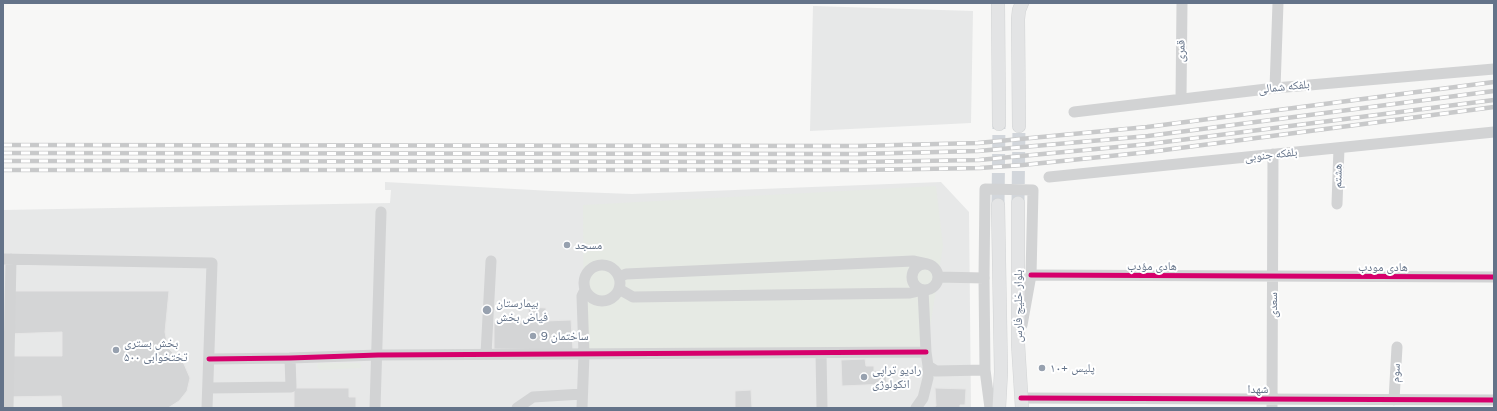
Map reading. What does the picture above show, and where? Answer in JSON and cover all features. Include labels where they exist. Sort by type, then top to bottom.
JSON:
[{"type":"main road","points":[[998,3],[1000,124]]},
{"type":"main road","points":[[1019,126],[1018,19],[1019,10],[1022,3]]},
{"type":"main road","name":"بلوار خلیج فارس","points":[[1018,204],[1018,344],[1022,403]]},
{"type":"main road","name":"بلوار خلیج فارس","points":[[998,205],[999,408]]},
{"type":"street","name":"قمری","points":[[1181,99],[1182,3]]},
{"type":"street","points":[[1275,88],[1278,3]]},
{"type":"street","name":"بلفکه شمالی","points":[[1074,112],[1275,88],[1494,69]]},
{"type":"street","name":"بلفکه جنوبی","points":[[1048,177],[1494,132]]},
{"type":"street","name":"هشتم","points":[[1337,204],[1338,148]]},
{"type":"street","name":"سعدی","points":[[1272,404],[1273,154]]},
{"type":"street","points":[[990,408],[985,370],[985,190],[1033,190],[1031,275],[1018,344]]},
{"type":"street","points":[[375,408],[378,355],[381,212]]},
{"type":"street","points":[[8,408],[7,259],[212,263],[207,408]]},
{"type":"street","points":[[486,354],[491,261]]},
{"type":"street","points":[[619,277],[626,274],[913,261],[927,264],[935,269],[938,277],[935,286],[931,289],[910,293],[634,297],[619,289]]},
{"type":"street","points":[[923,290],[912,283],[911,275],[919,265],[927,264]]},
{"type":"street","points":[[606,265],[612,267],[619,277],[619,289],[616,294],[606,301],[594,299],[589,296],[585,290],[584,279],[586,274],[595,266],[606,265]]},
{"type":"street","name":"هادی مؤدب","points":[[1031,275],[1273,276]]},
{"type":"street","name":"هادی مودب","points":[[1273,276],[1494,277]]},
{"type":"street","points":[[938,277],[984,278]]},
{"type":"street","points":[[582,408],[584,354],[582,296],[585,290]]},
{"type":"street","points":[[916,408],[923,398],[928,378],[923,290]]},
{"type":"street","name":"سوم","points":[[1394,400],[1397,346]]},
{"type":"street","points":[[209,359],[378,355],[926,352]]},
{"type":"street","points":[[820,353],[822,408]]},
{"type":"street","points":[[208,388],[291,387],[290,358]]},
{"type":"street","points":[[928,366],[936,371],[985,370]]},
{"type":"street","points":[[517,408],[533,397],[582,394]]},
{"type":"street","name":"شهدا","points":[[1022,403],[1272,404],[1394,400],[1494,400]]},
{"type":"shaded area","points":[[813,6],[973,11],[971,123],[810,131]]},
{"type":"shaded area","name":"بیمارستان فیاض بخش","points":[[385,182],[632,194],[941,182],[969,212],[971,408],[3,408],[3,210],[390,203],[391,190],[385,190]]},
{"type":"shaded area","points":[[936,186],[943,246],[926,352],[584,354],[583,205]]},
{"type":"shaded area","points":[[318,363],[359,363],[361,368],[320,370],[317,367]]},
{"type":"building","name":"بخش بستری ۵۰۰ تختخوابی","points":[[9,291],[169,291],[165,332],[168,348],[184,364],[190,378],[187,391],[179,401],[168,408],[62,408],[61,396],[3,397],[3,356],[62,356],[62,332],[7,334]]},
{"type":"building","name":"ساختمان 9","points":[[528,307],[546,308],[546,321],[571,320],[573,350],[494,349],[494,323],[529,320]]},
{"type":"building","name":"رادیو تراپی انکولوژی","points":[[865,359],[866,366],[874,366],[874,371],[886,370],[887,384],[842,386],[841,360]]},
{"type":"building","points":[[294,388],[349,388],[349,397],[356,397],[356,408],[264,408],[294,407]]},
{"type":"building","points":[[935,388],[966,389],[965,405],[960,405],[960,408],[931,408],[936,406]]},
{"type":"building","points":[[751,390],[752,408],[735,408],[735,391]]},
{"type":"tunnel","points":[[998,205],[999,124]]},
{"type":"tunnel","points":[[1018,203],[1019,126]]},
{"type":"railway","points":[[3,145],[857,146],[978,143],[1147,127],[1494,82]]},
{"type":"railway","points":[[3,153],[858,154],[978,151],[1148,136],[1494,91]]},
{"type":"railway","points":[[3,161],[858,162],[979,160],[1149,144],[1494,100]]},
{"type":"railway","points":[[3,170],[860,170],[980,168],[1149,152],[1494,107]]},
{"type":"cycle path","points":[[1031,275],[1494,277]]},
{"type":"cycle path","points":[[209,359],[378,355],[926,352]]},
{"type":"cycle path","points":[[1021,398],[1494,400]]},
{"type":"place","name":"مسجد","points":[[567,245]]},
{"type":"place","name":"بیمارستان فیاض بخش","points":[[487,310]]},
{"type":"place","name":"ساختمان 9","points":[[533,336]]},
{"type":"place","name":"بخش بستری ۵۰۰ تختخوابی","points":[[116,350]]},
{"type":"place","name":"پلیس +۱۰","points":[[1042,368]]},
{"type":"place","name":"رادیو تراپی انکولوژی","points":[[864,377]]}]
